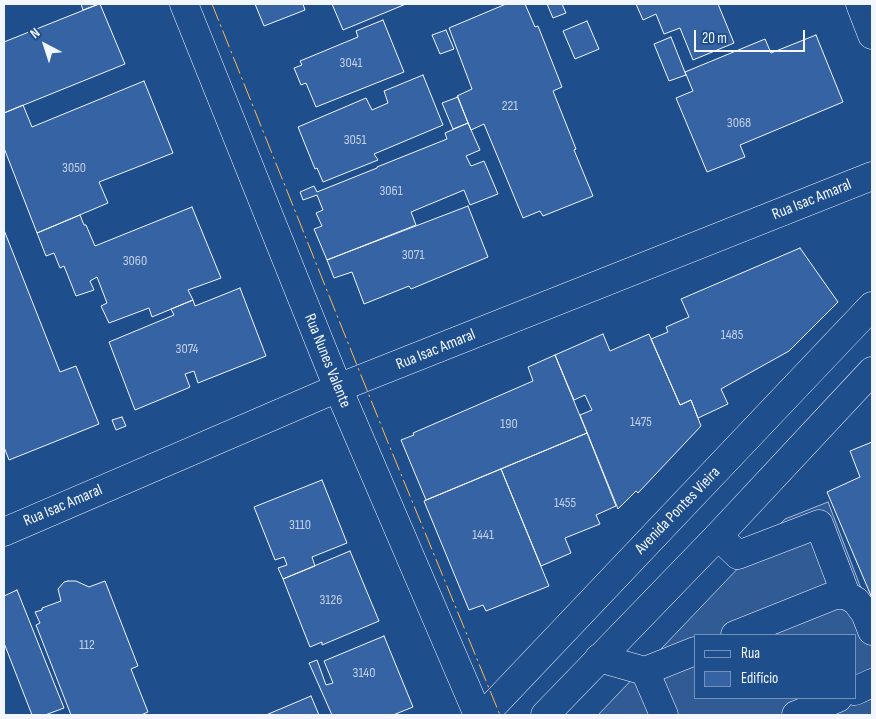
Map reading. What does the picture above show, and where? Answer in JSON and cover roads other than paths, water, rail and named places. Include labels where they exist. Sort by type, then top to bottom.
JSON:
[{"type":"street","name":"Rua Nunes Valente","points":[[184,4],[338,388],[478,715]]},
{"type":"street","points":[[860,4],[872,35]]},
{"type":"street","name":"Rua Isac Amaral","points":[[4,532],[338,388],[872,176]]},
{"type":"street","name":"Avenida Pontes Vieira","points":[[484,715],[872,306]]},
{"type":"street","points":[[544,715],[718,536],[872,371]]},
{"type":"street","points":[[718,536],[738,555],[819,524],[846,595]]},
{"type":"street","points":[[737,634],[835,595],[846,595],[856,601],[865,613],[872,631]]},
{"type":"street","points":[[599,658],[645,671],[694,651]]},
{"type":"street","points":[[645,671],[664,715]]},
{"type":"street","points":[[856,690],[872,683]]},
{"type":"street","points":[[796,715],[836,699]]}]
